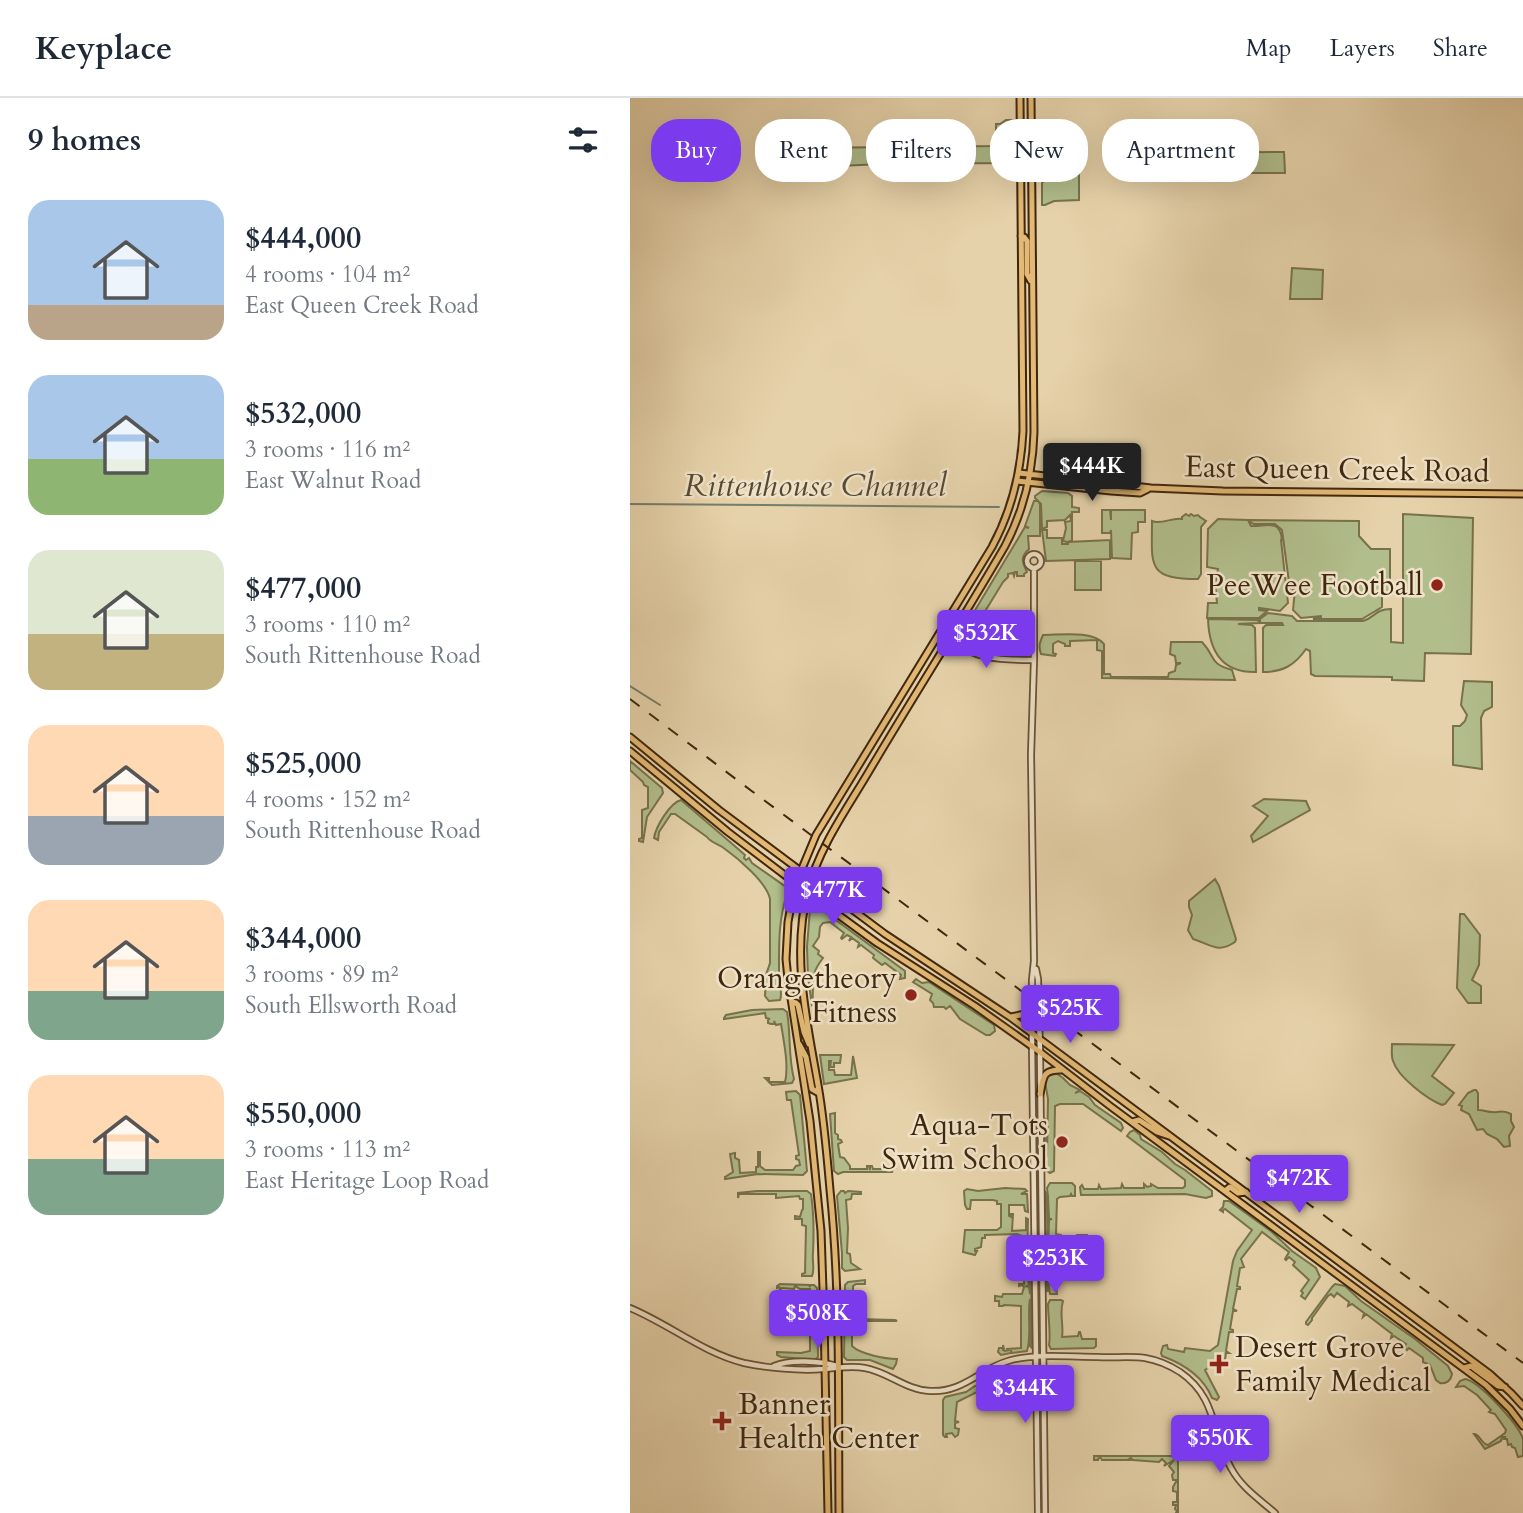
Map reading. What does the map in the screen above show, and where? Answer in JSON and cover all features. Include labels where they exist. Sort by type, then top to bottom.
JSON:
[{"type":"main road","points":[[828,1513],[823,1280],[818,1192],[787,967],[790,912],[801,871],[822,824],[939,635],[999,534],[1009,511],[1018,477],[1023,431],[1020,98]]},
{"type":"main road","points":[[839,1513],[833,1219],[820,1093],[801,978],[802,920],[811,878],[834,831],[1006,546],[1019,517],[1029,479],[1034,432],[1031,98]]},
{"type":"main road","points":[[1021,236],[1027,242],[1027,274],[1033,284]]},
{"type":"main road","name":"East Queen Creek Road","points":[[1018,477],[1223,491],[1523,494]]},
{"type":"main road","points":[[630,737],[719,810],[886,934],[1032,1033],[1482,1368],[1523,1406]]},
{"type":"main road","points":[[630,751],[728,832],[807,892],[874,941],[1032,1046],[1475,1376],[1498,1395],[1523,1426]]},
{"type":"main road","points":[[677,789],[684,780]]},
{"type":"main road","points":[[792,1002],[798,1005],[804,1032],[812,1050]]},
{"type":"main road","points":[[1010,1017],[1026,1014],[1032,1007]]},
{"type":"main road","points":[[798,1042],[806,1057],[813,1089],[820,1093]]},
{"type":"main road","points":[[1040,1094],[1046,1073],[1063,1070]]},
{"type":"main road","points":[[1132,1122],[1139,1120],[1157,1132],[1172,1137]]},
{"type":"main road","points":[[1224,1191],[1230,1187],[1238,1193],[1246,1192]]},
{"type":"main road","points":[[1464,1368],[1471,1366],[1498,1386],[1505,1387]]},
{"type":"street","points":[[1034,568],[1031,755],[1034,961],[1032,1046],[1038,1513]]},
{"type":"street","points":[[939,635],[970,651],[995,659],[1034,660]]},
{"type":"street","points":[[1034,961],[1038,979],[1040,1039],[1045,1513]]},
{"type":"street","points":[[630,1308],[728,1358],[746,1363],[783,1369],[862,1367],[873,1369],[914,1388],[938,1391],[966,1384],[1006,1361],[1036,1357],[1142,1358],[1164,1364],[1197,1387],[1211,1409],[1225,1456],[1235,1475],[1275,1513]]},
{"type":"green space","points":[[976,146],[990,146],[990,163],[976,163]]},
{"type":"green space","points":[[852,147],[866,147],[866,165],[852,165]]},
{"type":"green space","points":[[1259,152],[1284,152],[1285,173],[1259,173]]},
{"type":"green space","points":[[1079,182],[1079,200],[1054,201],[1042,205],[1042,183]]},
{"type":"green space","points":[[1292,268],[1323,270],[1322,299],[1290,299]]},
{"type":"green space","points":[[1042,491],[1068,493],[1072,496],[1072,507],[1079,508],[1079,512],[1072,512],[1072,541],[1063,541],[1065,522],[1071,521],[1070,515],[1065,520],[1047,521],[1047,527],[1042,529],[1041,504],[1035,496]]},
{"type":"green space","points":[[1034,501],[1040,504],[1040,536],[1028,536],[1029,549],[1023,560],[1027,572],[1024,576],[1017,576],[1017,572],[1014,576],[1013,573],[1008,574],[973,631],[973,639],[997,646],[999,642],[1000,647],[994,650],[976,645],[963,639],[962,632],[1025,527],[1029,528],[1025,526]]},
{"type":"green space","points":[[1102,510],[1110,510],[1111,520],[1111,510],[1145,510],[1145,522],[1138,522],[1138,532],[1132,533],[1131,559],[1112,558],[1111,530],[1110,533],[1102,533]]},
{"type":"green space","points":[[1186,514],[1198,515],[1206,521],[1201,527],[1201,574],[1198,579],[1169,576],[1161,572],[1153,559],[1152,521],[1182,519]]},
{"type":"green space","points":[[1403,514],[1473,518],[1471,654],[1425,653],[1424,681],[1392,680],[1392,677],[1315,676],[1311,674],[1310,651],[1306,649],[1288,666],[1277,671],[1263,672],[1263,628],[1266,625],[1283,625],[1260,623],[1260,619],[1268,613],[1292,616],[1297,621],[1363,621],[1382,610],[1391,609],[1391,642],[1403,643]]},
{"type":"green space","points":[[1218,519],[1248,520],[1251,526],[1271,525],[1281,533],[1288,603],[1280,611],[1259,608],[1267,611],[1259,618],[1207,618],[1208,603],[1217,603],[1215,584],[1218,569],[1207,567],[1208,529]]},
{"type":"green space","points":[[1250,520],[1359,521],[1359,536],[1371,549],[1390,549],[1390,592],[1382,594],[1382,607],[1362,619],[1313,619],[1321,616],[1301,618],[1293,610],[1295,590],[1291,597],[1282,530],[1275,524],[1254,524]]},
{"type":"green space","points":[[1042,530],[1047,530],[1047,538],[1062,538],[1062,544],[1110,540],[1110,559],[1046,561]]},
{"type":"green space","points":[[1075,561],[1101,561],[1101,590],[1075,590]]},
{"type":"green space","points":[[1208,619],[1258,620],[1259,623],[1238,624],[1252,625],[1255,628],[1256,672],[1225,664],[1214,649]]},
{"type":"green space","points":[[1076,634],[1099,640],[1104,644],[1104,674],[1110,674],[1111,677],[1168,677],[1169,673],[1175,671],[1176,665],[1181,663],[1176,663],[1175,656],[1170,654],[1171,642],[1202,642],[1216,662],[1232,670],[1235,680],[1102,678],[1102,651],[1097,650],[1097,640],[1070,641],[1070,646],[1058,641],[1053,644],[1055,656],[1041,654],[1043,635]]},
{"type":"green space","points":[[1464,681],[1492,682],[1492,707],[1484,711],[1481,718],[1482,769],[1453,765],[1453,726],[1460,726],[1467,715],[1461,705]]},
{"type":"green space","points":[[630,761],[662,788],[663,793],[647,817],[643,842],[639,839],[642,838],[642,810],[648,808],[648,787],[630,770]]},
{"type":"green space","points":[[1264,799],[1306,801],[1310,810],[1253,842],[1251,836],[1268,816],[1253,806]]},
{"type":"green space","points":[[681,800],[745,855],[746,860],[749,858],[786,887],[788,892],[780,932],[780,1000],[769,1001],[765,996],[766,975],[770,963],[770,899],[764,886],[731,853],[675,814],[671,814],[659,832],[658,840],[654,838],[664,816]]},
{"type":"green space","points":[[1215,879],[1236,939],[1229,946],[1218,948],[1193,939],[1188,930],[1192,915],[1189,901]]},
{"type":"green space","points":[[818,907],[905,971],[905,978],[900,979],[901,975],[885,963],[882,965],[861,945],[858,947],[859,943],[852,938],[849,941],[851,937],[847,935],[842,939],[844,933],[830,922],[823,923],[813,946],[823,958],[814,976],[812,1006],[807,947],[810,909]]},
{"type":"green space","points":[[1460,914],[1464,914],[1480,935],[1479,965],[1472,980],[1481,986],[1481,1003],[1468,1003],[1457,988]]},
{"type":"green space","points":[[916,979],[922,983],[929,982],[994,1025],[995,1031],[986,1035],[960,1019],[950,1006],[946,1009],[934,1007],[930,1000],[932,994],[913,982]]},
{"type":"green space","points":[[783,1009],[787,1012],[794,1079],[792,1083],[772,1085],[769,1082],[785,1082],[786,1062],[781,1024],[776,1025],[774,1021],[775,1024],[768,1023],[770,1019],[766,1018],[765,1013],[724,1019],[726,1015],[752,1010]]},
{"type":"green space","points":[[1392,1044],[1454,1045],[1432,1076],[1454,1093],[1445,1104],[1429,1098],[1401,1074],[1392,1059]]},
{"type":"green space","points":[[820,1055],[841,1055],[840,1063],[834,1063],[834,1067],[830,1067],[829,1061],[829,1070],[834,1070],[835,1075],[851,1075],[853,1056],[857,1078],[824,1084]]},
{"type":"green space","points":[[1056,1073],[1080,1090],[1075,1093],[1080,1091],[1089,1097],[1095,1105],[1121,1123],[1123,1128],[1121,1131],[1083,1104],[1055,1106],[1054,1171],[1050,1173],[1046,1170],[1047,1166],[1045,1169],[1045,1118],[1047,1157],[1048,1099],[1045,1082],[1048,1076]]},
{"type":"green space","points":[[1474,1090],[1478,1093],[1478,1110],[1511,1114],[1514,1127],[1509,1136],[1510,1146],[1504,1147],[1483,1129],[1477,1130],[1469,1114],[1461,1110],[1462,1106],[1459,1105],[1468,1093]]},
{"type":"green space","points":[[796,1091],[800,1095],[807,1171],[803,1175],[758,1174],[725,1179],[733,1172],[730,1154],[735,1153],[735,1158],[739,1160],[740,1173],[756,1172],[758,1152],[760,1166],[765,1170],[793,1170],[800,1165],[796,1159],[799,1155],[791,1100],[787,1100],[786,1092]]},
{"type":"green space","points":[[835,1113],[835,1133],[842,1142],[838,1144],[840,1157],[844,1158],[850,1169],[867,1169],[869,1166],[870,1170],[872,1166],[873,1169],[891,1169],[893,1166],[895,1168],[892,1172],[838,1174],[834,1171],[830,1114]]},
{"type":"green space","points":[[1134,1130],[1141,1139],[1212,1191],[1212,1196],[1081,1195],[1082,1185],[1084,1189],[1098,1189],[1099,1185],[1101,1189],[1121,1188],[1122,1184],[1124,1188],[1144,1188],[1144,1184],[1158,1188],[1185,1186],[1185,1180],[1127,1136]]},
{"type":"green space","points":[[1050,1183],[1072,1183],[1075,1186],[1075,1196],[1071,1194],[1057,1199],[1056,1234],[1061,1235],[1061,1239],[1076,1239],[1077,1235],[1087,1235],[1093,1249],[1085,1240],[1057,1239],[1056,1250],[1048,1251],[1049,1220],[1052,1219],[1049,1219],[1047,1188]]},
{"type":"green space","points":[[1005,1188],[1027,1191],[1021,1194],[1027,1194],[1028,1212],[1025,1211],[1024,1205],[1009,1205],[1009,1216],[1013,1214],[1012,1231],[1026,1230],[1026,1218],[1028,1219],[1027,1262],[1017,1259],[1022,1258],[1022,1236],[1017,1234],[985,1235],[981,1247],[975,1249],[975,1255],[963,1252],[965,1230],[997,1230],[1001,1227],[1001,1204],[993,1200],[971,1200],[970,1209],[967,1209],[964,1191]]},
{"type":"green space","points":[[807,1191],[811,1194],[814,1231],[812,1276],[802,1276],[805,1273],[806,1226],[802,1225],[802,1219],[795,1219],[795,1216],[800,1217],[803,1199],[799,1196],[776,1198],[776,1194],[739,1194],[738,1198],[738,1193]]},
{"type":"green space","points":[[841,1191],[861,1192],[852,1194],[851,1199],[846,1200],[847,1253],[850,1254],[851,1263],[860,1269],[845,1271],[842,1268],[837,1196]]},
{"type":"green space","points":[[1045,1191],[1048,1227],[1047,1277],[1050,1268],[1048,1252],[1056,1252],[1057,1265],[1061,1265],[1062,1261],[1083,1261],[1084,1264],[1097,1261],[1095,1267],[1061,1268],[1060,1277],[1056,1279],[1057,1294],[1050,1294],[1048,1281],[1047,1291]]},
{"type":"green space","points":[[1224,1201],[1229,1201],[1272,1232],[1316,1268],[1320,1277],[1305,1299],[1301,1296],[1301,1291],[1309,1280],[1293,1265],[1295,1262],[1289,1257],[1285,1259],[1289,1252],[1262,1232],[1241,1259],[1244,1267],[1240,1268],[1237,1286],[1240,1289],[1237,1289],[1233,1309],[1237,1311],[1233,1311],[1230,1329],[1233,1332],[1229,1332],[1226,1351],[1229,1353],[1226,1353],[1225,1360],[1220,1360],[1205,1370],[1219,1397],[1217,1400],[1212,1398],[1192,1372],[1161,1353],[1163,1346],[1167,1345],[1168,1349],[1184,1352],[1185,1348],[1210,1351],[1218,1345],[1233,1261],[1252,1230],[1225,1209],[1223,1212],[1220,1210]]},
{"type":"green space","points":[[1027,1271],[1029,1286],[1025,1286],[1029,1287],[1030,1294],[1031,1274],[1032,1348],[1030,1299],[1027,1351],[1011,1351],[1001,1355],[998,1352],[1003,1345],[1005,1351],[1021,1348],[1021,1306],[999,1306],[995,1296],[1022,1294],[1024,1287],[1019,1284],[1024,1284],[1024,1275],[1019,1272]]},
{"type":"green space","points":[[865,1280],[865,1284],[853,1286],[853,1317],[897,1321],[852,1321],[852,1346],[873,1356],[897,1359],[893,1369],[870,1360],[847,1360],[844,1357],[845,1285],[848,1282]]},
{"type":"green space","points":[[780,1284],[810,1287],[814,1285],[817,1288],[818,1357],[815,1360],[777,1355],[777,1352],[810,1351],[810,1289],[795,1286],[794,1289],[782,1288],[779,1291],[777,1286]]},
{"type":"green space","points":[[1335,1284],[1345,1286],[1448,1366],[1452,1374],[1450,1380],[1440,1383],[1436,1380],[1430,1365],[1423,1362],[1423,1358],[1409,1348],[1407,1350],[1404,1347],[1406,1344],[1394,1336],[1391,1338],[1392,1334],[1366,1314],[1363,1317],[1364,1313],[1352,1304],[1348,1306],[1349,1302],[1337,1293],[1334,1297],[1331,1294],[1328,1296],[1312,1320],[1306,1324]]},
{"type":"green space","points":[[1050,1300],[1063,1301],[1062,1337],[1078,1336],[1080,1332],[1082,1339],[1096,1339],[1094,1348],[1051,1349]]},
{"type":"green space","points":[[1465,1379],[1488,1395],[1514,1424],[1523,1439],[1523,1456],[1518,1457],[1515,1448],[1511,1444],[1508,1445],[1505,1437],[1485,1449],[1474,1434],[1488,1445],[1506,1430],[1477,1395],[1464,1386],[1456,1387]]},
{"type":"green space","points":[[980,1385],[979,1391],[957,1402],[955,1421],[959,1422],[955,1423],[955,1428],[959,1429],[958,1435],[955,1437],[952,1433],[946,1434],[945,1437],[945,1397]]},
{"type":"green space","points":[[1094,1456],[1178,1456],[1178,1513],[1176,1505],[1173,1505],[1173,1502],[1177,1502],[1177,1492],[1173,1491],[1173,1487],[1177,1480],[1173,1480],[1174,1472],[1169,1466],[1174,1460],[1164,1466],[1166,1463],[1162,1459],[1159,1462],[1131,1458],[1102,1460],[1100,1457],[1094,1460]]},
{"type":"waterway","name":"Rittenhouse Channel","points":[[630,504],[999,507]]},
{"type":"waterway","points":[[630,686],[660,705]]},
{"type":"railway","points":[[630,699],[1523,1363]]},
{"type":"place","name":"PeeWee Football","points":[[1437,585]]},
{"type":"place","name":"Orangetheory Fitness","points":[[911,995]]},
{"type":"place","name":"Aqua-Tots Swim School","points":[[1062,1142]]},
{"type":"place","name":"Desert Grove Family Medical","points":[[1219,1364]]},
{"type":"place","name":"Banner Health Center","points":[[722,1421]]}]
